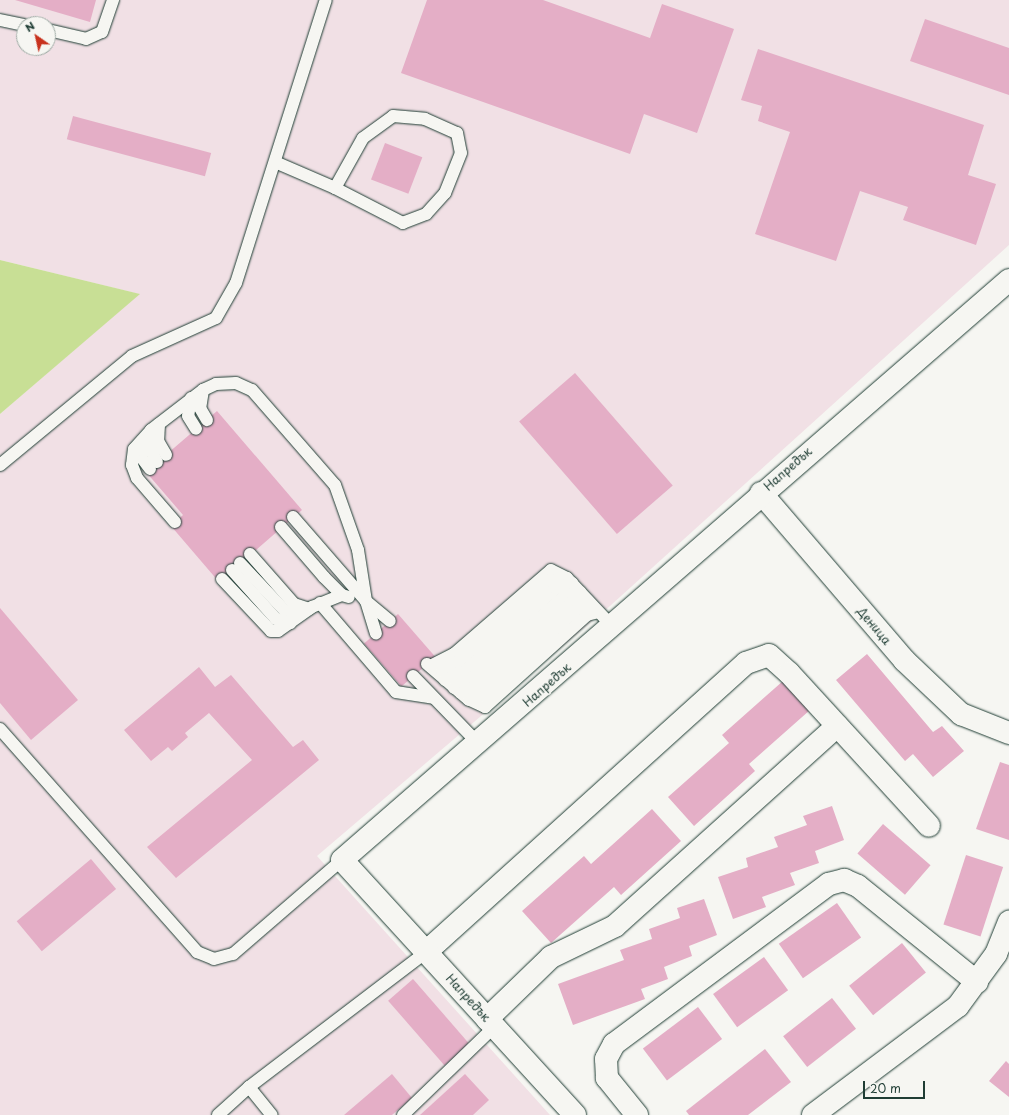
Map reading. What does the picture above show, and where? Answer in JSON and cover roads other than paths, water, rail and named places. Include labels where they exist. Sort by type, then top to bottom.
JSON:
[{"type":"street","name":"Напредък","points":[[575,1115],[342,860],[479,744],[587,600],[761,493],[1009,280]]},
{"type":"street","name":"Деница","points":[[761,493],[904,660],[961,714],[1009,733]]},
{"type":"street","points":[[426,952],[746,663],[769,655],[929,826]]},
{"type":"street","points":[[491,1023],[551,957],[615,926],[837,726]]},
{"type":"street","points":[[637,1115],[607,1078],[606,1059],[614,1044],[829,884],[844,880],[858,886],[977,982]]},
{"type":"street","points":[[813,1115],[958,1006],[996,954],[1009,921]]},
{"type":"lane","points":[[56,32],[86,39],[102,32],[113,0]]},
{"type":"lane","points":[[0,466],[132,356],[216,318],[236,283],[326,0]]},
{"type":"lane","points":[[0,20],[16,23]]},
{"type":"lane","points":[[275,162],[334,188],[403,223],[426,214],[445,194],[461,152],[457,133],[426,119],[393,116],[363,138],[334,188]]},
{"type":"lane","points":[[175,522],[137,478],[132,466],[134,449],[155,427],[202,390],[216,384],[236,383],[252,390],[334,485],[358,550],[366,601],[376,633]]},
{"type":"lane","points":[[202,390],[200,408],[207,420]]},
{"type":"lane","points":[[191,398],[188,416],[196,429]]},
{"type":"lane","points":[[142,440],[141,457],[158,462],[149,447],[155,427]]},
{"type":"lane","points":[[293,517],[366,601],[390,621]]},
{"type":"lane","points":[[281,527],[342,595],[366,601]]},
{"type":"lane","points":[[250,554],[294,604],[305,612]]},
{"type":"lane","points":[[290,623],[276,619],[236,567],[285,611],[305,612]]},
{"type":"lane","points":[[546,571],[559,572],[587,600],[587,615],[485,707],[461,694],[435,671],[546,571]]},
{"type":"lane","points":[[222,579],[266,628],[278,631],[305,612],[342,595]]},
{"type":"lane","points":[[435,671],[467,669],[556,588],[587,600]]},
{"type":"lane","points":[[461,694],[479,685],[570,604],[587,600]]},
{"type":"lane","points":[[320,604],[396,692],[434,698]]},
{"type":"lane","points":[[413,676],[479,744]]},
{"type":"lane","points":[[0,729],[197,952],[214,960],[233,954],[342,860]]},
{"type":"lane","points":[[218,1115],[249,1087],[426,952]]},
{"type":"lane","points":[[403,1115],[491,1023]]},
{"type":"lane","points":[[249,1087],[272,1115]]}]
